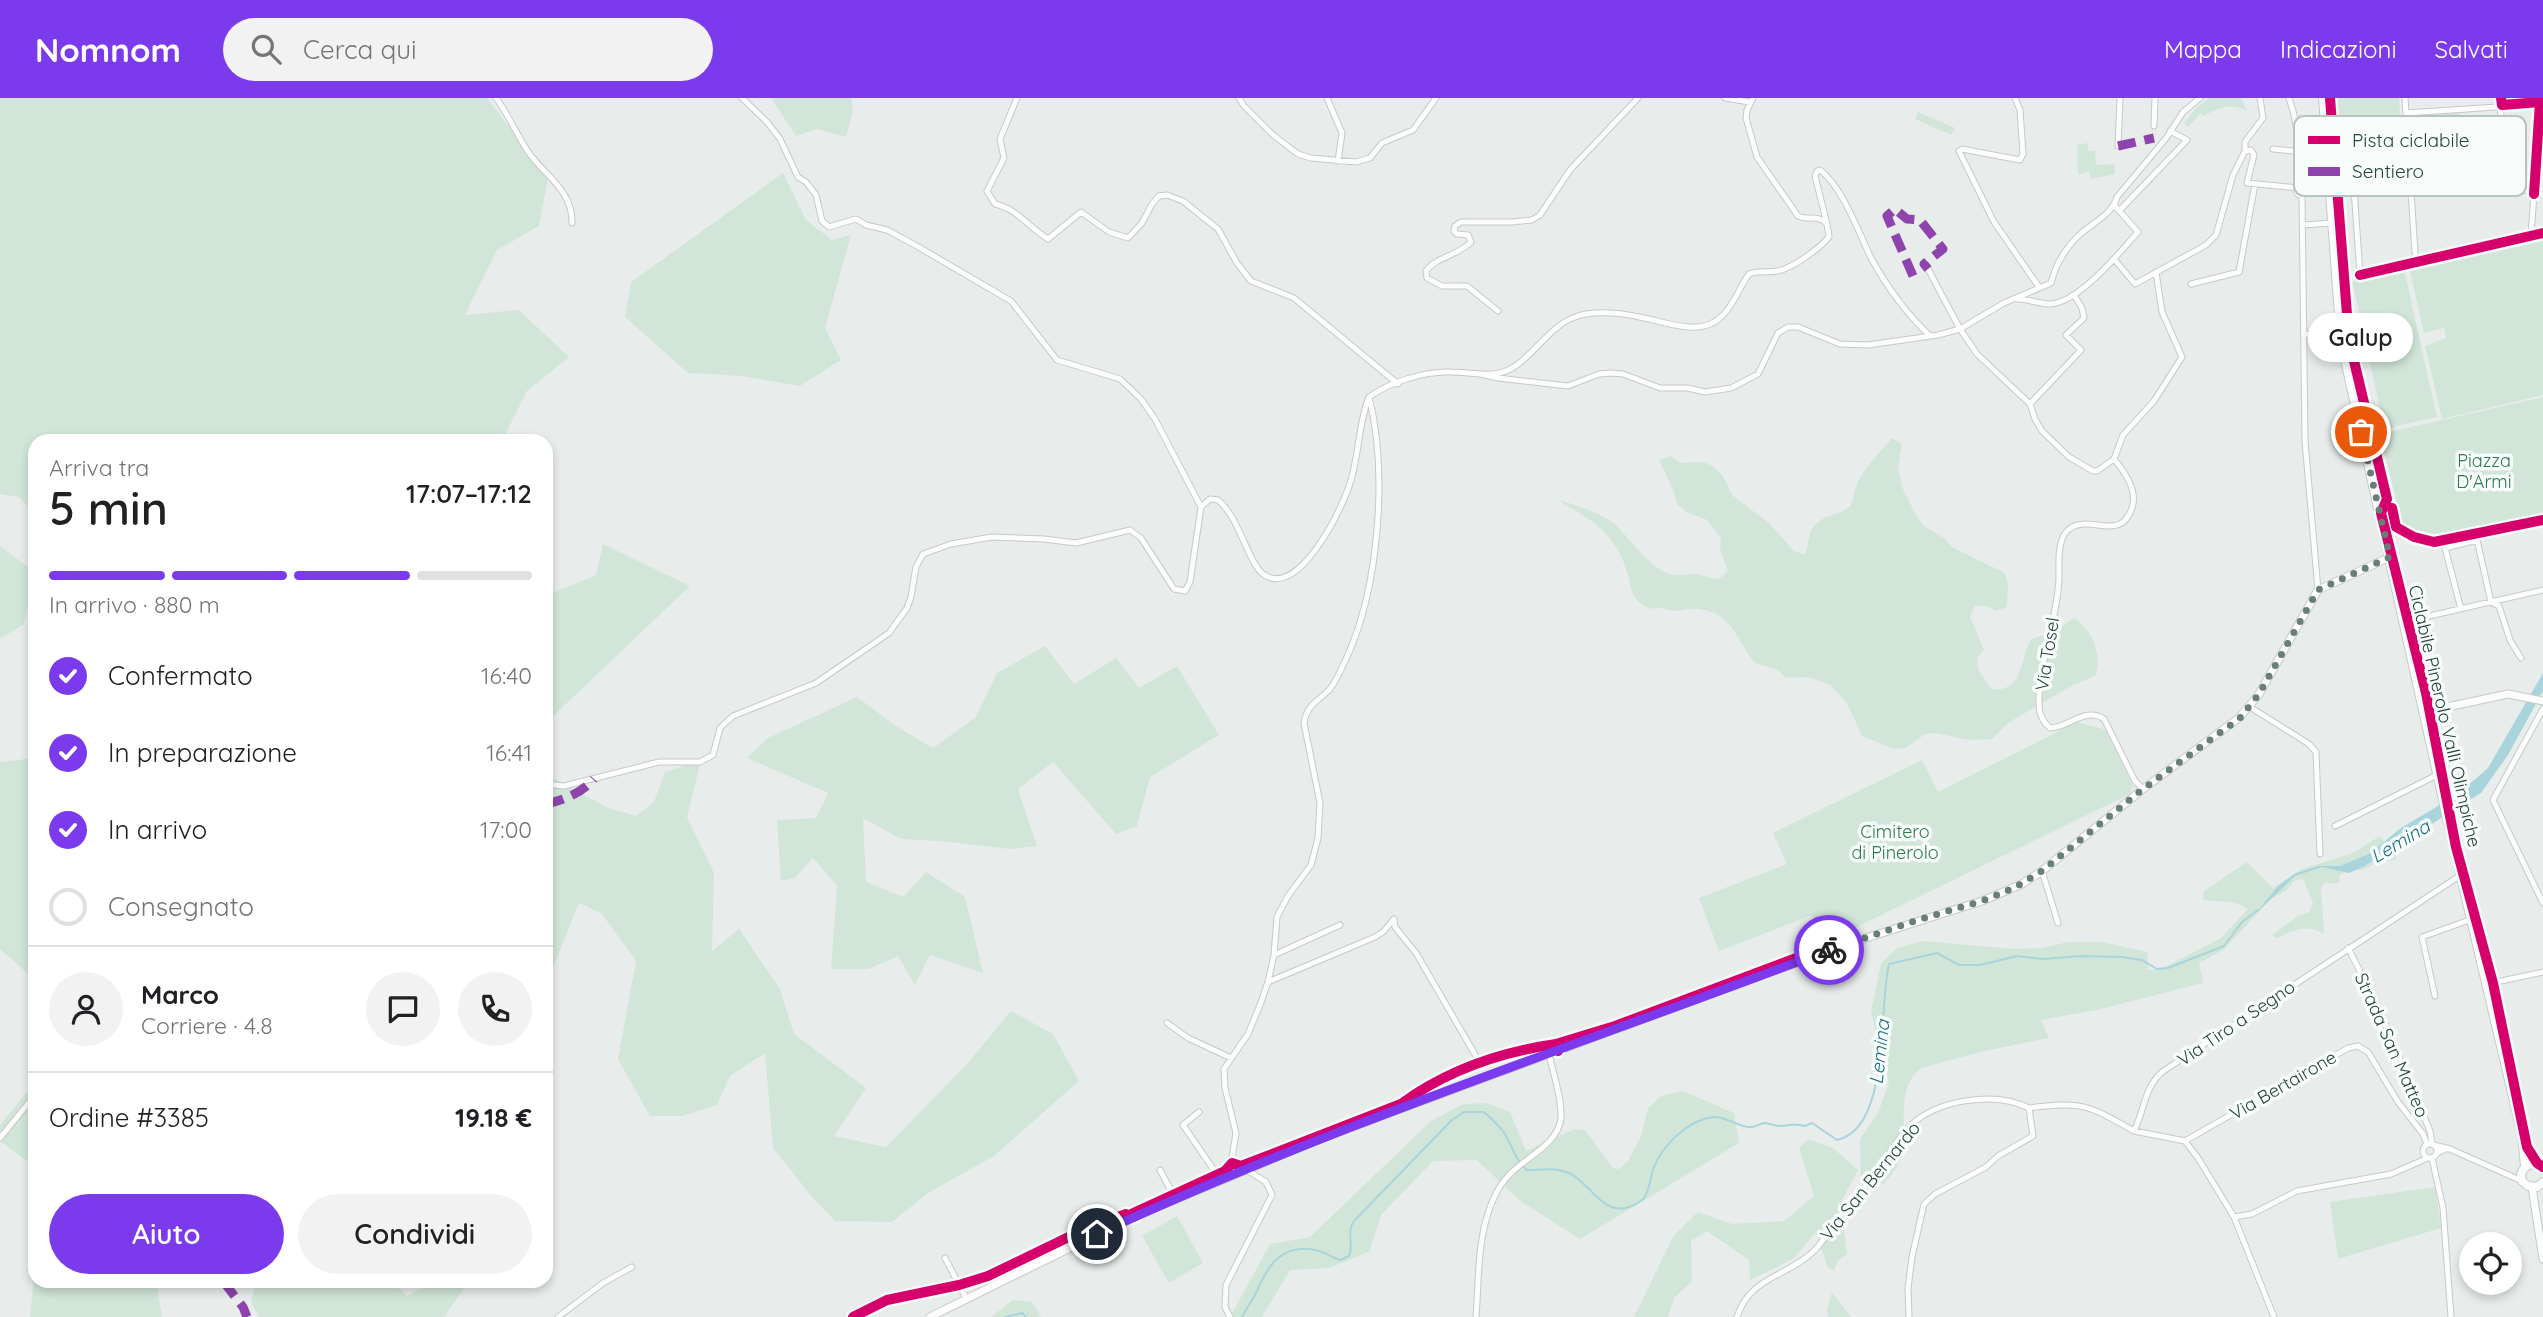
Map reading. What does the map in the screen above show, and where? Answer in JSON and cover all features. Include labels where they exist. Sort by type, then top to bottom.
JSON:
[{"type":"main road","points":[[2323,98],[2324,116]]},
{"type":"main road","points":[[2329,196],[2340,335],[2437,775],[2524,1148],[2522,1181],[2532,1187],[2543,1182]]},
{"type":"main road","points":[[2524,1148],[2539,1167]]},
{"type":"main road","points":[[2524,1168],[2539,1167]]},
{"type":"street","points":[[496,98],[528,152],[549,173],[562,192],[572,213],[572,223]]},
{"type":"street","points":[[553,785],[564,786],[649,765],[707,760],[713,755],[720,728],[733,716],[816,683],[889,634],[900,620],[911,597],[918,559],[933,549],[1005,536],[1076,543],[1130,530],[1141,538],[1174,589],[1185,591],[1190,582],[1201,507],[1155,419],[1141,399],[1119,379],[1057,360],[1011,301],[915,244],[856,219],[829,227],[822,222],[816,195],[806,182],[798,177],[780,139],[742,98]]},
{"type":"street","points":[[1017,98],[1000,139],[1004,158],[986,191],[995,204],[1005,206],[1020,215],[1048,239],[1081,212],[1109,232],[1128,238],[1142,223],[1159,197],[1174,197],[1198,212],[1223,236],[1232,256],[1251,281],[1294,298],[1398,383]]},
{"type":"street","points":[[1239,98],[1273,135],[1298,154],[1311,158],[1356,162],[1370,158],[1382,143],[1413,130],[1436,98]]},
{"type":"street","points":[[1327,98],[1342,133],[1338,161]]},
{"type":"street","points":[[1499,311],[1466,286],[1442,286],[1427,278],[1426,271],[1430,266],[1471,242],[1468,235],[1454,231],[1455,226],[1461,222],[1532,220],[1540,215],[1570,170],[1638,98]]},
{"type":"street","points":[[1725,98],[1751,100],[1746,110],[1747,127],[1763,167],[1798,216],[1804,219],[1816,217],[1827,224]]},
{"type":"street","points":[[2015,98],[2020,110],[2023,154],[2021,160],[1962,149],[1959,151],[1994,222],[2039,287]]},
{"type":"street","points":[[2118,146],[2120,98]]},
{"type":"street","points":[[2154,127],[2155,98]]},
{"type":"street","points":[[2012,299],[2049,304],[2065,301],[2114,258],[2138,232],[2118,208],[2118,197],[2183,112],[2200,98]]},
{"type":"street","points":[[2114,258],[2134,284],[2206,245],[2216,235],[2232,175],[2245,151],[2245,142],[2263,118],[2260,98]]},
{"type":"street","points":[[2289,98],[2294,116]]},
{"type":"street","points":[[2405,98],[2406,116]]},
{"type":"street","points":[[2499,98],[2501,116]]},
{"type":"street","points":[[2406,113],[2543,104]]},
{"type":"street","points":[[1480,374],[1568,386],[1599,374],[1611,373],[1623,374],[1660,388],[1688,388],[1705,392],[1731,388],[1758,374],[1778,333],[1788,327],[1798,327],[1840,344],[1868,345],[1960,329],[2012,299],[2051,283],[2054,270],[2076,238],[2118,208],[2187,140],[2170,131]]},
{"type":"street","points":[[2273,149],[2294,151]]},
{"type":"street","points":[[2245,151],[2251,150],[2253,155],[2246,182],[2294,186]]},
{"type":"street","points":[[1201,507],[1210,499],[1218,500],[1226,506],[1264,575],[1277,579],[1290,575],[1312,553],[1342,506],[1357,457],[1369,397],[1398,383],[1440,372],[1504,372],[1555,328],[1574,317],[1613,314],[1683,327],[1709,326],[1724,314],[1749,274],[1755,271],[1773,272],[1787,269],[1829,237],[1815,176],[1816,171],[1820,170],[1827,175],[1850,213],[1888,287],[1911,318],[1929,335]]},
{"type":"street","points":[[2191,284],[2239,272],[2255,184]]},
{"type":"street","points":[[2526,192],[2543,195]]},
{"type":"street","points":[[2531,235],[2534,194]]},
{"type":"street","points":[[930,1317],[1175,1198],[1245,1169],[1875,934],[1982,901],[2014,888],[2042,871],[2143,789],[2227,728],[2250,707],[2318,590],[2305,441],[2302,196]]},
{"type":"street","points":[[2355,196],[2360,275],[2406,264]]},
{"type":"street","points":[[2412,196],[2415,253]]},
{"type":"street","points":[[2304,225],[2331,223]]},
{"type":"street","points":[[1927,269],[1977,354],[2030,404],[2042,431],[2069,457],[2093,471],[2114,460],[2123,435],[2154,401],[2182,357],[2162,312],[2156,272]]},
{"type":"street","points":[[2030,404],[2081,349],[2066,335],[2084,317],[2074,295]]},
{"type":"street","points":[[2305,334],[2340,335]]},
{"type":"street","points":[[1230,1176],[1236,1127],[1224,1075],[1225,1066],[1248,1034],[1268,982],[1274,955],[1277,917],[1288,896],[1311,865],[1318,838],[1320,803],[1304,723],[1305,716],[1314,701],[1329,689],[1349,652],[1373,567],[1378,475],[1376,420],[1369,397]]},
{"type":"street","name":"Via Tosel","points":[[2114,460],[2134,494],[2133,507],[2123,522],[2115,526],[2102,527],[2088,523],[2075,526],[2066,532],[2062,540],[2058,590],[2039,705],[2043,721],[2050,728],[2057,728],[2083,716],[2100,716],[2104,719],[2135,781],[2143,789]]},
{"type":"street","points":[[2462,608],[2445,548],[2477,540],[2491,602]]},
{"type":"street","points":[[2318,590],[2390,557]]},
{"type":"street","points":[[2403,622],[2543,590]]},
{"type":"street","points":[[2491,602],[2499,606],[2510,640],[2521,658]]},
{"type":"street","points":[[2424,712],[2502,694],[2526,696],[2542,701]]},
{"type":"street","points":[[2250,707],[2309,744],[2316,752],[2320,855]]},
{"type":"street","points":[[2543,709],[2493,800],[2543,903]]},
{"type":"street","points":[[2335,826],[2437,775]]},
{"type":"street","points":[[2042,871],[2058,923]]},
{"type":"street","name":"Via Tiro a Segno","points":[[2134,1131],[2144,1113],[2151,1081],[2162,1072],[2461,875]]},
{"type":"street","points":[[1268,982],[1374,937],[1383,932],[1394,919],[1395,927],[1416,953],[1480,1063]]},
{"type":"street","points":[[2435,996],[2422,937],[2472,919]]},
{"type":"street","points":[[1274,955],[1340,926]]},
{"type":"street","name":"Strada San Matteo","points":[[2348,948],[2378,1006],[2430,1131],[2431,1144]]},
{"type":"street","points":[[2487,984],[2543,972]]},
{"type":"street","points":[[1167,1023],[1188,1038],[1231,1058]]},
{"type":"street","name":"Via Bertairone","points":[[2185,1141],[2348,1048],[2358,1046],[2368,1052],[2398,1102],[2431,1144]]},
{"type":"street","points":[[1476,1317],[1482,1231],[1493,1200],[1511,1172],[1554,1136],[1561,1116],[1549,1054]]},
{"type":"street","name":"Via San Bernardo","points":[[1737,1317],[1742,1303],[1763,1281],[1815,1250],[1872,1179],[1909,1127],[1922,1117],[1937,1109],[1982,1098],[2010,1101],[2029,1108]]},
{"type":"street","points":[[0,1138],[28,1104]]},
{"type":"street","points":[[1909,1317],[1908,1288],[1912,1257],[1924,1204],[1936,1194],[1986,1167],[2010,1148],[2033,1136],[2029,1108],[2068,1104],[2085,1105],[2134,1131],[2185,1141],[2234,1217],[2274,1317]]},
{"type":"street","points":[[1199,1112],[1183,1125],[1220,1179]]},
{"type":"street","points":[[2431,1144],[2450,1149],[2522,1181]]},
{"type":"street","points":[[2431,1144],[2423,1152],[2432,1156]]},
{"type":"street","points":[[2431,1144],[2443,1208],[2451,1317]]},
{"type":"street","points":[[2234,1217],[2252,1214],[2297,1191],[2391,1174],[2450,1149]]},
{"type":"street","points":[[2502,1174],[2524,1168]]},
{"type":"street","points":[[1230,1317],[1225,1307],[1226,1285],[1272,1195],[1266,1182],[1245,1169]]},
{"type":"street","points":[[1160,1170],[1175,1198]]},
{"type":"street","points":[[2532,1187],[2543,1259]]},
{"type":"street","points":[[945,1258],[967,1298]]},
{"type":"street","points":[[558,1317],[603,1283],[632,1267]]},
{"type":"green space","points":[[0,98],[487,98],[528,152],[549,173],[539,226],[497,250],[465,315],[519,310],[569,357],[527,391],[506,434],[28,434],[28,507],[19,497],[0,494]]},
{"type":"green space","points":[[771,98],[851,98],[853,110],[846,137],[817,129],[796,136]]},
{"type":"green space","points":[[2209,98],[2241,98],[2247,111],[2230,107],[2204,116],[2201,113],[2188,127],[2184,123],[2196,108]]},
{"type":"green space","points":[[2327,98],[2399,98],[2400,116],[2328,116]]},
{"type":"green space","points":[[1918,112],[1955,128],[1951,135],[1915,119]]},
{"type":"green space","points":[[2459,113],[2459,116],[2409,116]]},
{"type":"green space","points":[[2088,143],[2088,151],[2095,151],[2096,165],[2115,164],[2115,174],[2091,179],[2089,171],[2078,175],[2077,145]]},
{"type":"green space","points":[[783,173],[806,220],[832,240],[851,235],[825,328],[841,360],[800,386],[742,376],[688,373],[625,317],[631,282]]},
{"type":"green space","points":[[2543,237],[2543,395],[2442,419],[2425,346],[2446,338],[2444,328],[2424,333],[2409,267]]},
{"type":"green space","points":[[2404,269],[2437,417],[2384,429],[2353,284],[2354,280]]},
{"type":"green space","name":"Piazza D'Armi","points":[[2543,397],[2543,517],[2484,532],[2439,539],[2420,536],[2402,524],[2380,434]]},
{"type":"green space","points":[[1892,438],[1902,444],[1898,467],[1902,487],[1924,526],[1944,538],[1952,547],[2005,573],[2008,584],[2007,607],[1996,611],[1986,606],[1975,606],[1970,617],[1984,650],[1977,658],[1978,669],[1991,689],[2002,689],[2015,681],[2031,639],[2054,632],[2074,618],[2091,636],[2097,652],[2095,676],[2073,685],[2008,723],[1992,739],[1969,740],[1935,733],[1925,734],[1906,748],[1894,749],[1862,736],[1847,703],[1830,685],[1808,677],[1786,678],[1778,670],[1755,663],[1733,629],[1720,616],[1699,609],[1673,611],[1650,609],[1643,605],[1632,592],[1621,557],[1605,533],[1557,499],[1607,519],[1620,529],[1650,562],[1667,573],[1698,574],[1719,579],[1728,571],[1720,550],[1721,538],[1707,520],[1686,512],[1677,504],[1659,460],[1671,456],[1681,463],[1704,462],[1715,468],[1723,476],[1732,495],[1769,523],[1794,551],[1805,554],[1812,529],[1820,520],[1849,507],[1862,474]]},
{"type":"green space","points":[[603,544],[690,586],[553,716],[553,593],[596,575]]},
{"type":"green space","points":[[0,546],[28,567],[28,605],[24,624],[0,639]]},
{"type":"green space","points":[[1045,646],[1074,684],[1116,658],[1139,688],[1177,666],[1219,735],[1150,777],[1137,826],[1116,834],[1053,762],[1018,789],[1037,846],[1010,849],[901,839],[863,818],[866,882],[903,897],[926,872],[965,897],[983,973],[930,955],[915,985],[898,956],[869,969],[831,969],[837,886],[813,858],[795,878],[781,881],[777,820],[816,818],[828,793],[747,758],[768,738],[857,697],[896,726],[933,748],[976,717],[997,673]]},
{"type":"green space","name":"Cimitero di Pinerolo","points":[[2077,722],[2107,730],[2133,786],[2130,794],[1832,939],[1823,937],[1812,915],[1719,951],[1699,898],[1787,864],[1773,833],[1922,760],[1938,792]]},
{"type":"green space","points":[[28,759],[28,974],[0,949],[0,762]]},
{"type":"green space","points":[[701,760],[687,817],[714,873],[712,951],[739,929],[780,989],[794,1034],[866,1088],[834,1136],[886,1147],[968,1063],[1011,1011],[1053,1034],[1079,1081],[994,1156],[928,1193],[892,1222],[835,1221],[773,1148],[765,1053],[730,1076],[717,1105],[682,1116],[650,1116],[618,1059],[636,961],[602,914],[579,903],[553,967],[553,778],[608,808],[636,816],[654,802],[665,772]]},
{"type":"green space","points":[[2380,836],[2397,859],[2363,870],[2348,870],[2340,875],[2339,883],[2324,883],[2321,888],[2324,934],[2306,929],[2295,930],[2277,939],[2272,935],[2298,916],[2309,912],[2313,903],[2303,879],[2295,880],[2287,890],[2271,899],[2223,950],[2199,963],[2203,983],[2097,1010],[2041,1020],[2049,1038],[1921,1068],[1912,1077],[1907,1088],[1903,1150],[1899,1164],[1884,1184],[1861,1179],[1860,1139],[1878,1113],[1889,1083],[1871,1012],[1881,963],[1897,948],[1923,941],[2014,949],[2042,948],[2068,942],[2102,942],[2147,952],[2148,970],[2161,969],[2221,938],[2248,909],[2232,903],[2203,900],[2204,891],[2247,862],[2273,888],[2302,869],[2353,853]]},
{"type":"green space","points":[[28,1091],[28,1162],[0,1141],[0,1125]]},
{"type":"green space","points":[[1683,1091],[1734,1113],[1739,1143],[1580,1239],[1519,1200],[1477,1160],[1433,1161],[1381,1215],[1369,1252],[1329,1268],[1290,1270],[1262,1317],[1230,1317],[1270,1244],[1310,1237],[1431,1121],[1463,1104],[1486,1103],[1510,1112],[1526,1151],[1574,1129],[1585,1130],[1613,1168],[1619,1169],[1628,1161],[1641,1136],[1648,1108],[1661,1096]]},
{"type":"green space","points":[[1808,1139],[1833,1148],[1858,1170],[1840,1204],[1847,1254],[1838,1261],[1834,1271],[1828,1268],[1816,1232],[1793,1259],[1750,1280],[1749,1260],[1707,1231],[1691,1241],[1692,1281],[1674,1298],[1668,1317],[1634,1317],[1674,1235],[1698,1212],[1732,1224],[1784,1221],[1814,1196],[1799,1148]]},
{"type":"green space","points":[[2435,1187],[2441,1228],[2338,1259],[2330,1202]]},
{"type":"green space","points":[[1177,1216],[1203,1263],[1169,1283],[1142,1236]]},
{"type":"green space","points":[[33,1288],[157,1288],[162,1317],[30,1317]]},
{"type":"green space","points":[[254,1288],[399,1288],[407,1296],[423,1288],[464,1288],[444,1317],[259,1317],[251,1302]]},
{"type":"green space","points":[[1832,1292],[1851,1317],[1828,1317]]},
{"type":"green space","points":[[1013,1300],[1032,1302],[1041,1317],[991,1317]]},
{"type":"water","points":[[2543,673],[2543,691],[2508,755],[2481,793],[2363,867],[2349,873],[2322,867],[2295,876],[2257,912],[2278,886],[2294,874],[2318,866],[2340,866],[2369,854],[2401,828],[2448,800],[2473,781],[2488,768]]},
{"type":"waterway","name":"Lemina","points":[[1242,1317],[1265,1274],[1284,1254],[1303,1249],[1318,1251],[1340,1260],[1349,1256],[1354,1221],[1452,1120],[1464,1112],[1484,1112],[1493,1120],[1527,1170],[1564,1171],[1576,1177],[1609,1206],[1626,1208],[1644,1198],[1654,1167],[1670,1142],[1686,1128],[1704,1119],[1718,1117],[1751,1127],[1764,1123],[1780,1126],[1805,1126],[1812,1123],[1837,1140],[1854,1131],[1866,1114],[1874,1091],[1889,964],[1937,953],[1959,965],[1980,965],[2017,956],[2044,959],[2080,956],[2122,957],[2142,960],[2157,969],[2168,968],[2224,946],[2242,922],[2258,910]]},
{"type":"waterway","name":"Lemina","points":[[1005,1317],[1022,1313],[1026,1317]]},
{"type":"marked path","points":[[2118,146],[2154,138]]},
{"type":"marked path","points":[[1913,276],[1887,216],[1895,209],[1907,219],[1920,220],[1943,249],[1924,264],[1928,269]]},
{"type":"marked path","points":[[553,802],[572,795],[594,779]]},
{"type":"marked path","points":[[228,1288],[247,1317]]},
{"type":"cycle path","name":"Ciclabile Pinerolo Valli Olimpiche","points":[[2330,98],[2331,116]]},
{"type":"cycle path","points":[[2501,98],[2502,105],[2540,102],[2534,194]]},
{"type":"cycle path","name":"Ciclabile Pinerolo Valli Olimpiche","points":[[2338,196],[2349,340],[2387,499],[2381,513],[2426,693],[2456,847],[2493,983],[2527,1147],[2537,1163],[2543,1167]]},
{"type":"cycle path","points":[[2360,275],[2543,233]]},
{"type":"cycle path","points":[[2392,508],[2396,527],[2414,537],[2434,542],[2543,520]]},
{"type":"cycle path","points":[[1556,1044],[1615,1026],[1831,945]]},
{"type":"cycle path","points":[[1129,1215],[1225,1171],[1232,1163],[1241,1166],[1401,1104],[1418,1092],[1475,1065],[1515,1052],[1556,1044],[1558,1051]]},
{"type":"cycle path","points":[[853,1317],[887,1300],[988,1276],[1079,1232],[1126,1214],[1133,1217],[1137,1215]]},
{"type":"way so far","points":[[1829,950],[1982,901],[2022,884],[2042,871],[2143,789],[2240,718],[2259,694],[2318,590],[2390,557],[2361,432]]},
{"type":"place","name":"Galup","points":[[2361,432]]},
{"type":"route","points":[[1097,1234],[1175,1198],[1330,1135],[1829,950]]}]
